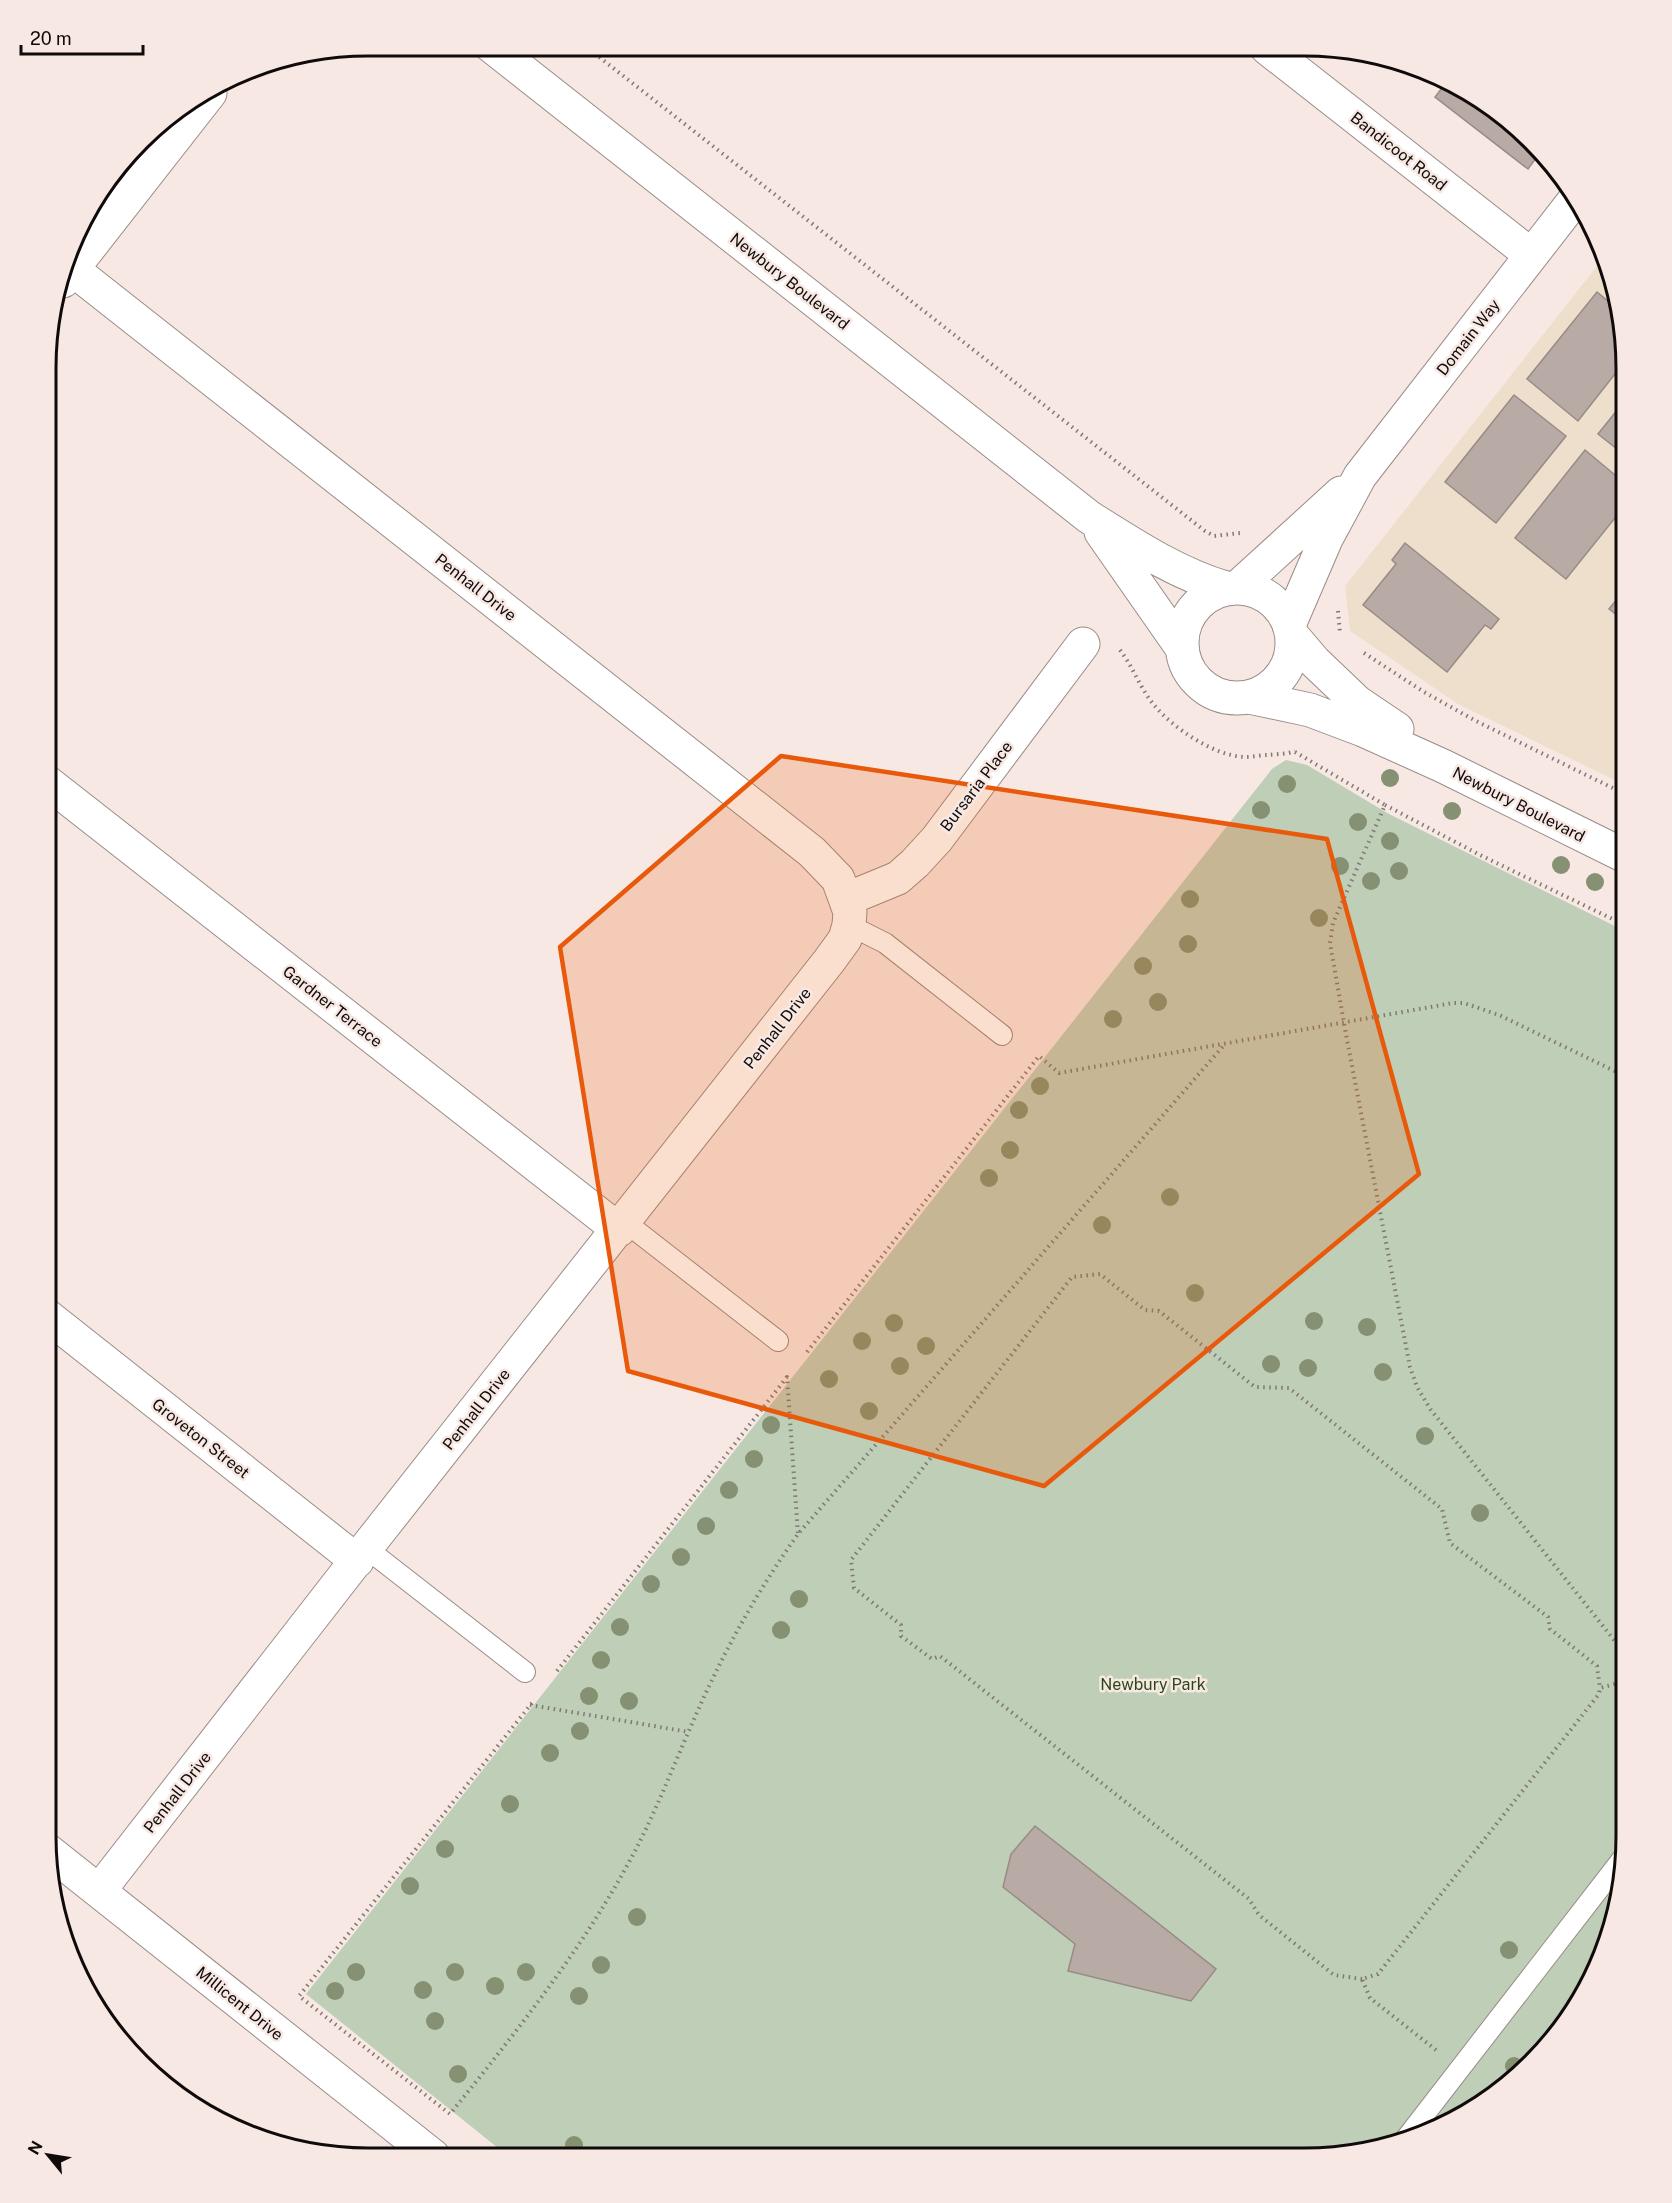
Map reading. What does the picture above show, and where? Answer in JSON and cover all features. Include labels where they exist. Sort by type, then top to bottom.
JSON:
[{"type":"street","name":"Newbury Boulevard","points":[[504,56],[1089,517],[1159,559],[1206,582],[1232,588]]},
{"type":"street","name":"Bandicoot Road","points":[[1277,56],[1531,255]]},
{"type":"street","points":[[71,272],[202,103]]},
{"type":"street","name":"Domain Way","points":[[1291,630],[1326,539],[1360,476],[1571,205]]},
{"type":"street","name":"Penhall Drive","points":[[69,276],[812,852],[838,879],[848,912],[845,939],[830,961],[99,1891]]},
{"type":"street","name":"Domain Way","points":[[1232,588],[1360,476]]},
{"type":"street","name":"Newbury Boulevard","points":[[1089,517],[1136,579],[1169,632],[1182,648]]},
{"type":"street","points":[[1232,588],[1260,592],[1269,597],[1278,605],[1291,630],[1290,658],[1279,679],[1270,687],[1249,697],[1222,696],[1205,687],[1192,674],[1182,648],[1182,636],[1190,615],[1205,598],[1232,588]]},
{"type":"street","name":"Newbury Boulevard","points":[[1291,630],[1315,662],[1357,702],[1443,766]]},
{"type":"street","name":"Bursaria Place","points":[[848,912],[898,878],[915,863],[936,839],[1083,644]]},
{"type":"street","name":"Newbury Boulevard","points":[[1249,697],[1336,718],[1443,766],[1616,852]]},
{"type":"street","name":"Gardner Terrace","points":[[56,789],[622,1226]]},
{"type":"street","name":"Groveton Street","points":[[56,1323],[362,1554]]},
{"type":"street","name":"Millicent Drive","points":[[56,1857],[423,2148]]},
{"type":"lane","points":[[848,912],[1002,1035]]},
{"type":"lane","name":"Gardner Terrace","points":[[622,1226],[778,1341]]},
{"type":"lane","name":"Groveton Street","points":[[362,1554],[525,1672]]},
{"type":"lane","points":[[1414,2128],[1615,1869]]},
{"type":"path","points":[[598,56],[1205,531]]},
{"type":"path","points":[[1362,652],[1424,692],[1476,721],[1616,790]]},
{"type":"path","points":[[1295,752],[1384,805],[1616,921]]},
{"type":"path","points":[[1384,805],[1333,923],[1330,943],[1410,1367],[1417,1387],[1431,1410],[1616,1642]]},
{"type":"path","points":[[801,1360],[1039,1056],[1059,1072],[1453,1003],[1464,1003],[1499,1015],[1616,1072]]},
{"type":"path","points":[[536,1696],[299,1996],[450,2114],[527,2018],[596,1917],[634,1852],[713,1678],[750,1607],[798,1534],[1226,1044]]},
{"type":"path","points":[[1100,1274],[1145,1310],[1159,1311],[1255,1387],[1289,1388],[1442,1509],[1450,1543],[1548,1617],[1550,1629],[1597,1666],[1600,1688],[1599,1694],[1378,1974],[1362,1979],[1334,1975],[1259,1915],[1249,1899],[940,1656],[932,1659],[901,1636],[902,1625],[854,1588],[851,1560],[1072,1277],[1100,1274]]},
{"type":"path","points":[[556,1672],[794,1369]]},
{"type":"path","points":[[787,1377],[798,1534]]},
{"type":"path","points":[[1600,1688],[1616,1684]]},
{"type":"path","points":[[530,1705],[689,1732]]},
{"type":"path","points":[[1362,1979],[1370,1998],[1460,2069]]},
{"type":"highlighted area","points":[[781,756],[1327,839],[1419,1174],[1044,1486],[628,1371],[560,947]]},
{"type":"shaded area","points":[[1599,264],[1611,307],[1616,347],[1616,781],[1458,704],[1350,631],[1345,586]]},
{"type":"green space","name":"Newbury Park","points":[[1286,760],[1307,765],[1389,814],[1616,927],[1616,1856],[1611,1896],[1600,1936],[1575,1991],[1539,2041],[1510,2070],[1478,2095],[1424,2124],[1385,2137],[1345,2145],[1304,2148],[498,2148],[306,1994],[1272,769]]},
{"type":"building","points":[[1442,88],[1460,97],[1494,120],[1536,159],[1528,169],[1435,97]]},
{"type":"building","points":[[1597,292],[1610,303],[1616,347],[1616,373],[1578,421],[1527,379]]},
{"type":"building","points":[[1514,395],[1566,436],[1496,523],[1445,482]]},
{"type":"building","points":[[1616,412],[1616,448],[1598,434]]},
{"type":"building","points":[[1585,450],[1616,476],[1616,517],[1566,579],[1515,538]]},
{"type":"building","points":[[1405,543],[1499,619],[1491,629],[1485,625],[1447,672],[1363,605],[1396,564],[1392,560]]},
{"type":"building","points":[[1616,600],[1616,614],[1609,609]]},
{"type":"building","points":[[1035,1826],[1216,1969],[1191,2001],[1068,1971],[1075,1944],[1003,1887],[1011,1854]]}]
